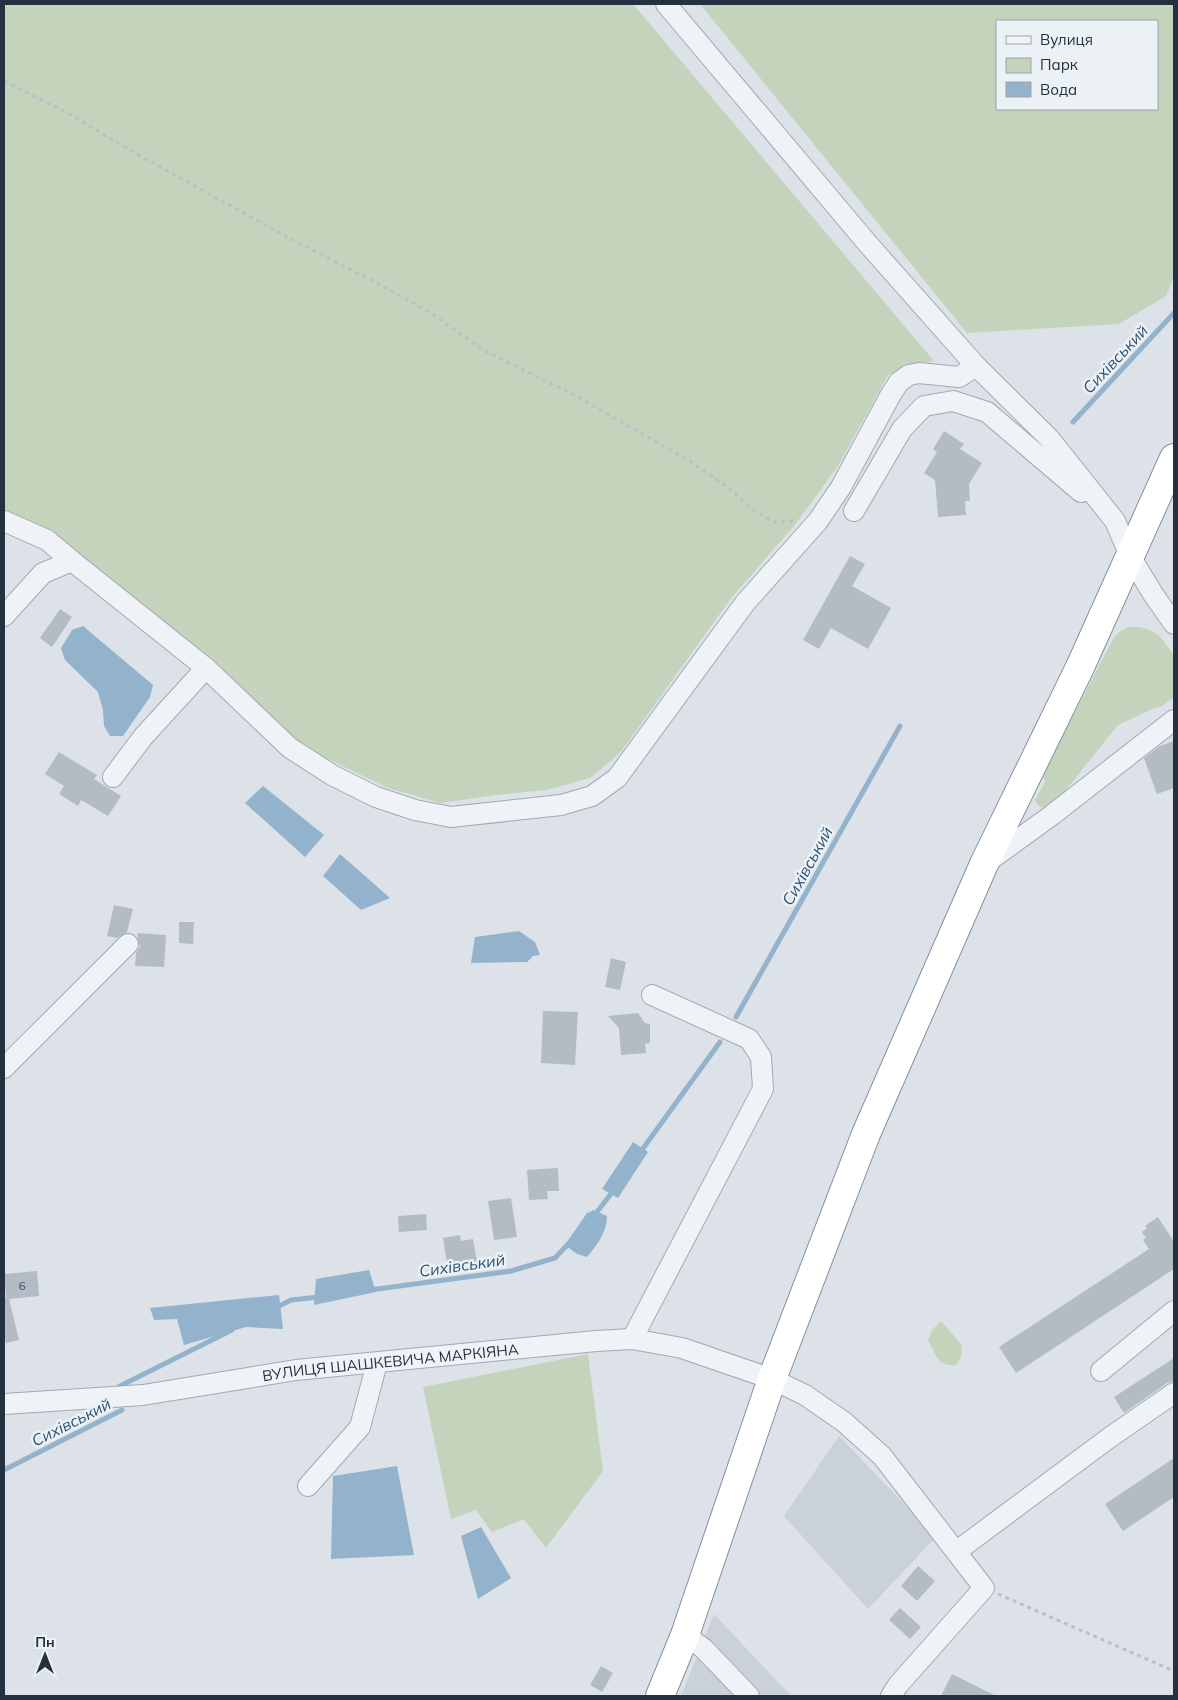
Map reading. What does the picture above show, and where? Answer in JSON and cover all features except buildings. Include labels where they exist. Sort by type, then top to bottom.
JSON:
[{"type":"highway","points":[[660,1696],[685,1635],[772,1379],[866,1134],[984,864],[1081,665],[1174,458]]},
{"type":"street","points":[[666,4],[868,244],[976,366],[1049,438],[1115,521],[1130,556],[1174,624]]},
{"type":"street","points":[[4,521],[47,540],[206,668],[290,748],[332,775],[376,797],[414,810],[450,818],[561,805],[592,796],[617,778],[745,603],[818,520],[841,487],[890,396],[900,382],[909,375],[920,373],[959,377],[976,366]]},
{"type":"street","points":[[854,511],[902,429],[924,406],[953,402],[987,412],[1115,521]]},
{"type":"street","points":[[4,616],[43,572],[72,561]]},
{"type":"street","points":[[113,777],[143,737],[206,668]]},
{"type":"street","points":[[984,864],[1052,815],[1174,720]]},
{"type":"street","points":[[4,1068],[128,944]]},
{"type":"street","points":[[632,1339],[763,1088],[761,1057],[749,1039],[652,995]]},
{"type":"street","points":[[1101,1371],[1174,1311]]},
{"type":"street","name":"ВУЛИЦЯ ШАШКЕВИЧА МАРКІЯНА","points":[[4,1404],[143,1395],[296,1370],[587,1342],[632,1339],[682,1348],[772,1379],[805,1395],[844,1422],[882,1456],[984,1588]]},
{"type":"street","points":[[308,1486],[360,1427],[377,1363]]},
{"type":"street","points":[[957,1551],[1101,1444],[1174,1393]]},
{"type":"street","points":[[891,1696],[898,1685],[984,1588]]},
{"type":"street","points":[[685,1635],[703,1648],[749,1696]]},
{"type":"path","points":[[4,81],[66,112],[133,152],[291,239],[386,288],[429,312],[485,351],[576,396],[690,461],[727,487],[756,512],[774,522],[818,520]]},
{"type":"path","points":[[984,1588],[1174,1671]]},
{"type":"shaded area","points":[[839,1436],[936,1537],[868,1609],[784,1516]]},
{"type":"shaded area","points":[[714,1614],[791,1696],[681,1696]]},
{"type":"green space","points":[[4,4],[633,4],[934,361],[909,365],[888,375],[838,466],[795,525],[732,597],[620,753],[590,778],[547,790],[440,803],[388,788],[328,759],[288,735],[212,658],[4,514]]},
{"type":"green space","points":[[700,4],[1174,4],[1174,276],[1166,296],[1119,324],[967,333]]},
{"type":"green space","points":[[1129,627],[1147,629],[1159,635],[1174,655],[1174,697],[1162,706],[1118,725],[1053,806],[1040,807],[1035,800],[1045,782],[1042,774],[1114,637]]},
{"type":"green space","points":[[941,1321],[961,1344],[962,1355],[956,1365],[944,1364],[940,1361],[928,1340],[932,1330]]},
{"type":"green space","points":[[588,1354],[603,1471],[546,1548],[524,1519],[492,1532],[476,1510],[451,1519],[423,1387]]},
{"type":"water","points":[[83,626],[153,685],[150,697],[123,736],[110,736],[104,726],[103,710],[98,692],[65,660],[61,648],[72,630]]},
{"type":"water","points":[[263,786],[324,835],[305,857],[245,803]]},
{"type":"water","points":[[340,854],[390,898],[361,910],[323,876]]},
{"type":"water","points":[[519,931],[535,942],[540,955],[533,956],[527,962],[471,963],[475,937]]},
{"type":"water","points":[[633,1142],[648,1152],[618,1198],[602,1189]]},
{"type":"water","points":[[594,1210],[607,1216],[607,1222],[601,1238],[587,1257],[577,1254],[565,1245],[587,1213]]},
{"type":"water","points":[[369,1270],[376,1292],[314,1305],[316,1279]]},
{"type":"water","points":[[279,1295],[283,1329],[246,1327],[184,1345],[177,1319],[154,1320],[150,1308]]},
{"type":"water","points":[[397,1466],[414,1555],[331,1559],[333,1476]]},
{"type":"water","points":[[481,1527],[511,1578],[478,1599],[461,1536]]},
{"type":"waterway","name":"Сихівський","points":[[1073,422],[1174,313]]},
{"type":"waterway","name":"Сихівський","points":[[736,1017],[900,726]]},
{"type":"waterway","name":"Сихівський","points":[[639,1154],[720,1042]]},
{"type":"waterway","name":"Сихівський","points":[[593,1217],[614,1190]]},
{"type":"waterway","name":"Сихівський","points":[[370,1290],[511,1271],[555,1258],[571,1241]]},
{"type":"waterway","name":"Сихівський","points":[[275,1308],[291,1300],[319,1297]]},
{"type":"waterway","name":"Сихівський","points":[[120,1386],[232,1330]]},
{"type":"waterway","name":"Сихівський","points":[[4,1470],[122,1410]]}]
